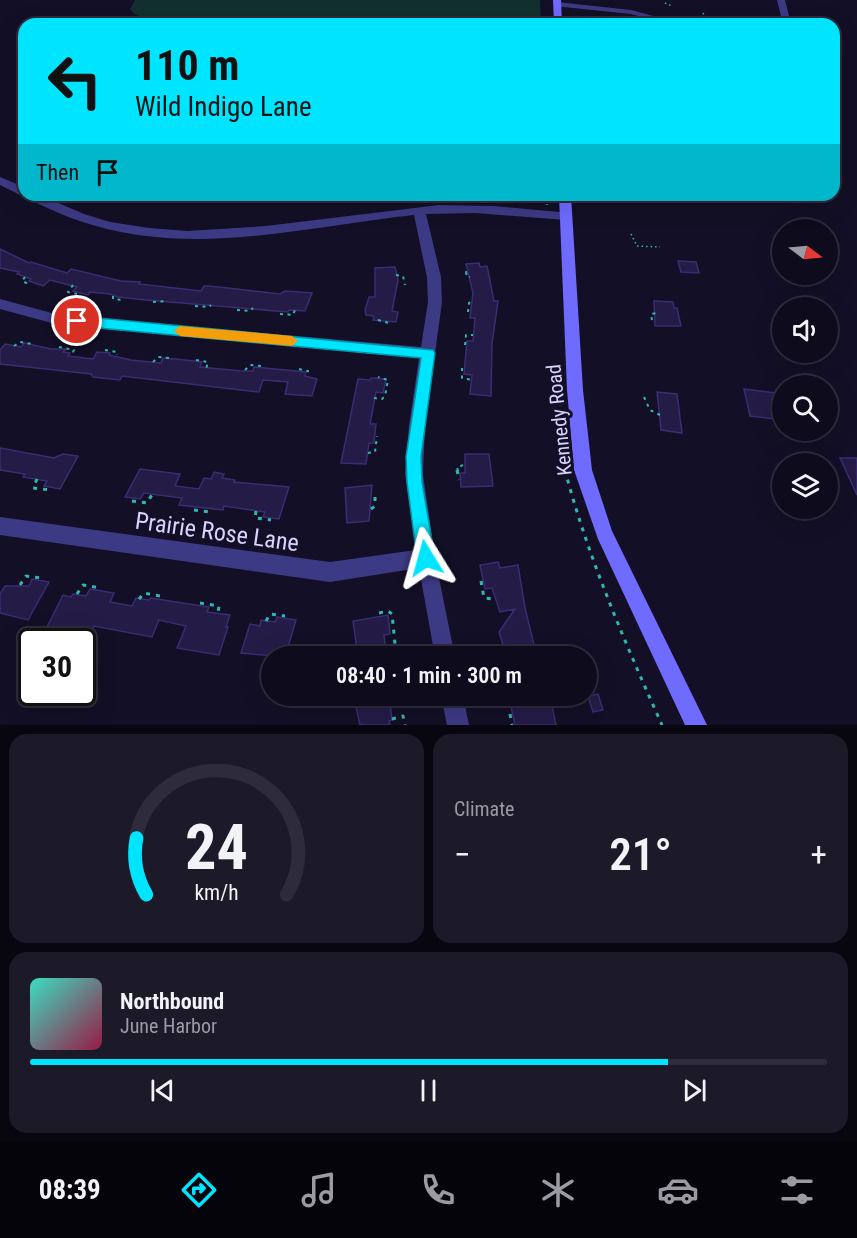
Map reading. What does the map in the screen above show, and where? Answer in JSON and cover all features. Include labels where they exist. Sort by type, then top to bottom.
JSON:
[{"type":"main road","points":[[557,2],[558,18]]},
{"type":"main road","name":"Kennedy Road","points":[[565,201],[575,390],[583,470],[604,533],[696,725]]},
{"type":"street","points":[[781,0],[786,18]]},
{"type":"street","points":[[557,2],[624,11],[654,18]]},
{"type":"street","points":[[0,180],[18,189]]},
{"type":"street","points":[[43,201],[71,214],[100,223],[153,233],[210,235],[265,231],[419,210],[459,208],[566,216]]},
{"type":"street","points":[[419,210],[434,277],[435,302],[414,457],[414,482],[443,646]]},
{"type":"street","points":[[0,304],[59,320],[428,353]]},
{"type":"street","name":"Prairie Rose Lane","points":[[0,526],[330,572],[426,558]]},
{"type":"street","points":[[454,706],[458,725]]},
{"type":"path","points":[[665,3],[672,6]]},
{"type":"path","points":[[703,13],[706,18]]},
{"type":"path","points":[[631,234],[637,246],[660,247]]},
{"type":"path","points":[[466,271],[467,277],[470,278]]},
{"type":"path","points":[[396,275],[403,276],[405,285]]},
{"type":"path","points":[[25,277],[22,281],[31,285]]},
{"type":"path","points":[[73,285],[68,292],[77,294]]},
{"type":"path","points":[[113,296],[113,299],[124,300]]},
{"type":"path","points":[[153,302],[166,301]]},
{"type":"path","points":[[468,312],[469,303],[473,301]]},
{"type":"path","points":[[195,306],[208,307],[211,305]]},
{"type":"path","points":[[237,310],[253,308]]},
{"type":"path","points":[[280,314],[293,315],[296,310]]},
{"type":"path","points":[[652,320],[651,314],[657,313]]},
{"type":"path","points":[[378,320],[389,323]]},
{"type":"path","points":[[465,345],[466,335],[473,335]]},
{"type":"path","points":[[14,346],[20,342],[33,344]]},
{"type":"path","points":[[59,347],[74,350],[71,356]]},
{"type":"path","points":[[105,351],[117,352],[117,356]]},
{"type":"path","points":[[153,362],[158,357],[170,358]]},
{"type":"path","points":[[196,360],[208,362],[207,369]]},
{"type":"path","points":[[245,370],[250,365],[261,366]]},
{"type":"path","points":[[462,368],[462,378],[472,380]]},
{"type":"path","points":[[299,369],[308,371],[307,376]]},
{"type":"path","points":[[374,398],[382,399],[385,396],[388,380],[378,377]]},
{"type":"path","points":[[644,397],[647,407],[660,415]]},
{"type":"path","points":[[368,453],[375,452],[377,436]]},
{"type":"path","points":[[459,480],[458,467],[464,465]]},
{"type":"path","points":[[37,479],[33,488],[51,490]]},
{"type":"path","points":[[371,509],[375,506],[375,492]]},
{"type":"path","points":[[132,501],[147,503],[153,493]]},
{"type":"path","points":[[194,510],[209,512],[212,508]]},
{"type":"path","points":[[256,511],[255,518],[271,520]]},
{"type":"path","points":[[20,585],[26,576],[42,578]]},
{"type":"path","points":[[481,581],[484,598],[494,599]]},
{"type":"path","points":[[77,594],[83,585],[100,588]]},
{"type":"path","points":[[139,599],[144,593],[160,596]]},
{"type":"path","points":[[200,603],[219,606],[218,613]]},
{"type":"path","points":[[379,613],[390,612],[392,614],[395,644],[388,646]]},
{"type":"path","points":[[266,621],[270,614],[285,616]]},
{"type":"path","points":[[501,646],[506,645]]},
{"type":"path","points":[[510,714],[512,725]]},
{"type":"path","points":[[392,719],[403,716],[405,725]]},
{"type":"green space","points":[[135,0],[540,0],[541,18],[143,18],[130,9]]},
{"type":"building","points":[[0,249],[29,263],[67,273],[71,269],[121,281],[140,282],[139,284],[201,291],[204,286],[210,286],[280,294],[285,291],[312,293],[305,311],[289,310],[288,312],[146,300],[90,292],[88,295],[73,291],[77,287],[50,280],[43,286],[17,274],[19,272],[0,268]]},
{"type":"building","points":[[678,261],[696,262],[699,273],[681,272]]},
{"type":"building","points":[[479,263],[480,267],[487,266],[494,301],[498,301],[492,344],[491,396],[470,394],[472,375],[464,374],[467,341],[473,341],[475,318],[470,318],[473,293],[466,264]]},
{"type":"building","points":[[395,267],[398,280],[392,311],[398,312],[396,322],[373,320],[374,316],[366,315],[365,310],[369,297],[375,297],[375,268]]},
{"type":"building","points":[[654,301],[673,302],[674,308],[677,308],[681,326],[655,326]]},
{"type":"building","points":[[24,343],[51,349],[66,349],[63,352],[70,353],[68,356],[93,359],[97,352],[110,353],[109,355],[131,360],[161,363],[163,358],[176,359],[202,362],[200,367],[253,371],[254,367],[306,372],[305,376],[317,379],[312,396],[285,394],[288,382],[263,380],[259,392],[122,376],[120,380],[93,377],[91,374],[0,364],[0,350],[5,344],[21,347]]},
{"type":"building","points":[[371,378],[386,379],[383,393],[376,392],[370,424],[376,424],[374,443],[369,443],[366,464],[341,463],[358,379],[370,380]]},
{"type":"building","points":[[744,389],[772,392],[772,419],[750,416]]},
{"type":"building","points":[[657,392],[677,394],[682,433],[661,430]]},
{"type":"building","points":[[0,448],[54,458],[63,454],[78,456],[60,489],[44,486],[47,481],[23,477],[25,474],[0,470]]},
{"type":"building","points":[[465,454],[489,454],[493,486],[461,487],[460,473],[465,473]]},
{"type":"building","points":[[840,458],[857,458],[857,495]]},
{"type":"building","points":[[140,469],[180,474],[175,486],[199,489],[204,478],[211,479],[214,472],[224,474],[222,478],[235,480],[234,482],[289,487],[279,519],[263,517],[265,512],[224,506],[223,510],[179,505],[182,498],[144,493],[140,499],[125,497]]},
{"type":"building","points":[[372,485],[369,521],[347,523],[345,488]]},
{"type":"building","points":[[498,562],[500,568],[518,565],[534,646],[503,646],[499,632],[515,609],[500,612],[492,588],[485,589],[480,565]]},
{"type":"building","points":[[32,579],[49,582],[28,620],[0,613],[0,594],[5,586],[29,586]]},
{"type":"building","points":[[90,589],[114,593],[110,602],[132,606],[136,598],[149,600],[151,598],[209,607],[207,612],[230,615],[219,655],[177,648],[186,626],[159,620],[152,637],[94,626],[93,628],[46,628],[63,595],[86,596]]},
{"type":"building","points":[[388,615],[390,634],[384,635],[385,646],[356,646],[353,621]]},
{"type":"building","points":[[277,617],[296,620],[288,646],[261,646],[261,655],[241,653],[250,624],[260,626],[261,620],[275,622]]},
{"type":"building","points":[[597,694],[603,710],[593,712],[591,706],[597,706]]},
{"type":"building","points":[[356,706],[390,706],[392,720],[389,721],[390,725],[360,725]]},
{"type":"building","points":[[511,706],[552,706],[556,725],[515,725]]},
{"type":"slow traffic","points":[[180,331],[292,341]]},
{"type":"route","points":[[77,321],[428,353],[414,457],[414,482],[426,558]]}]
